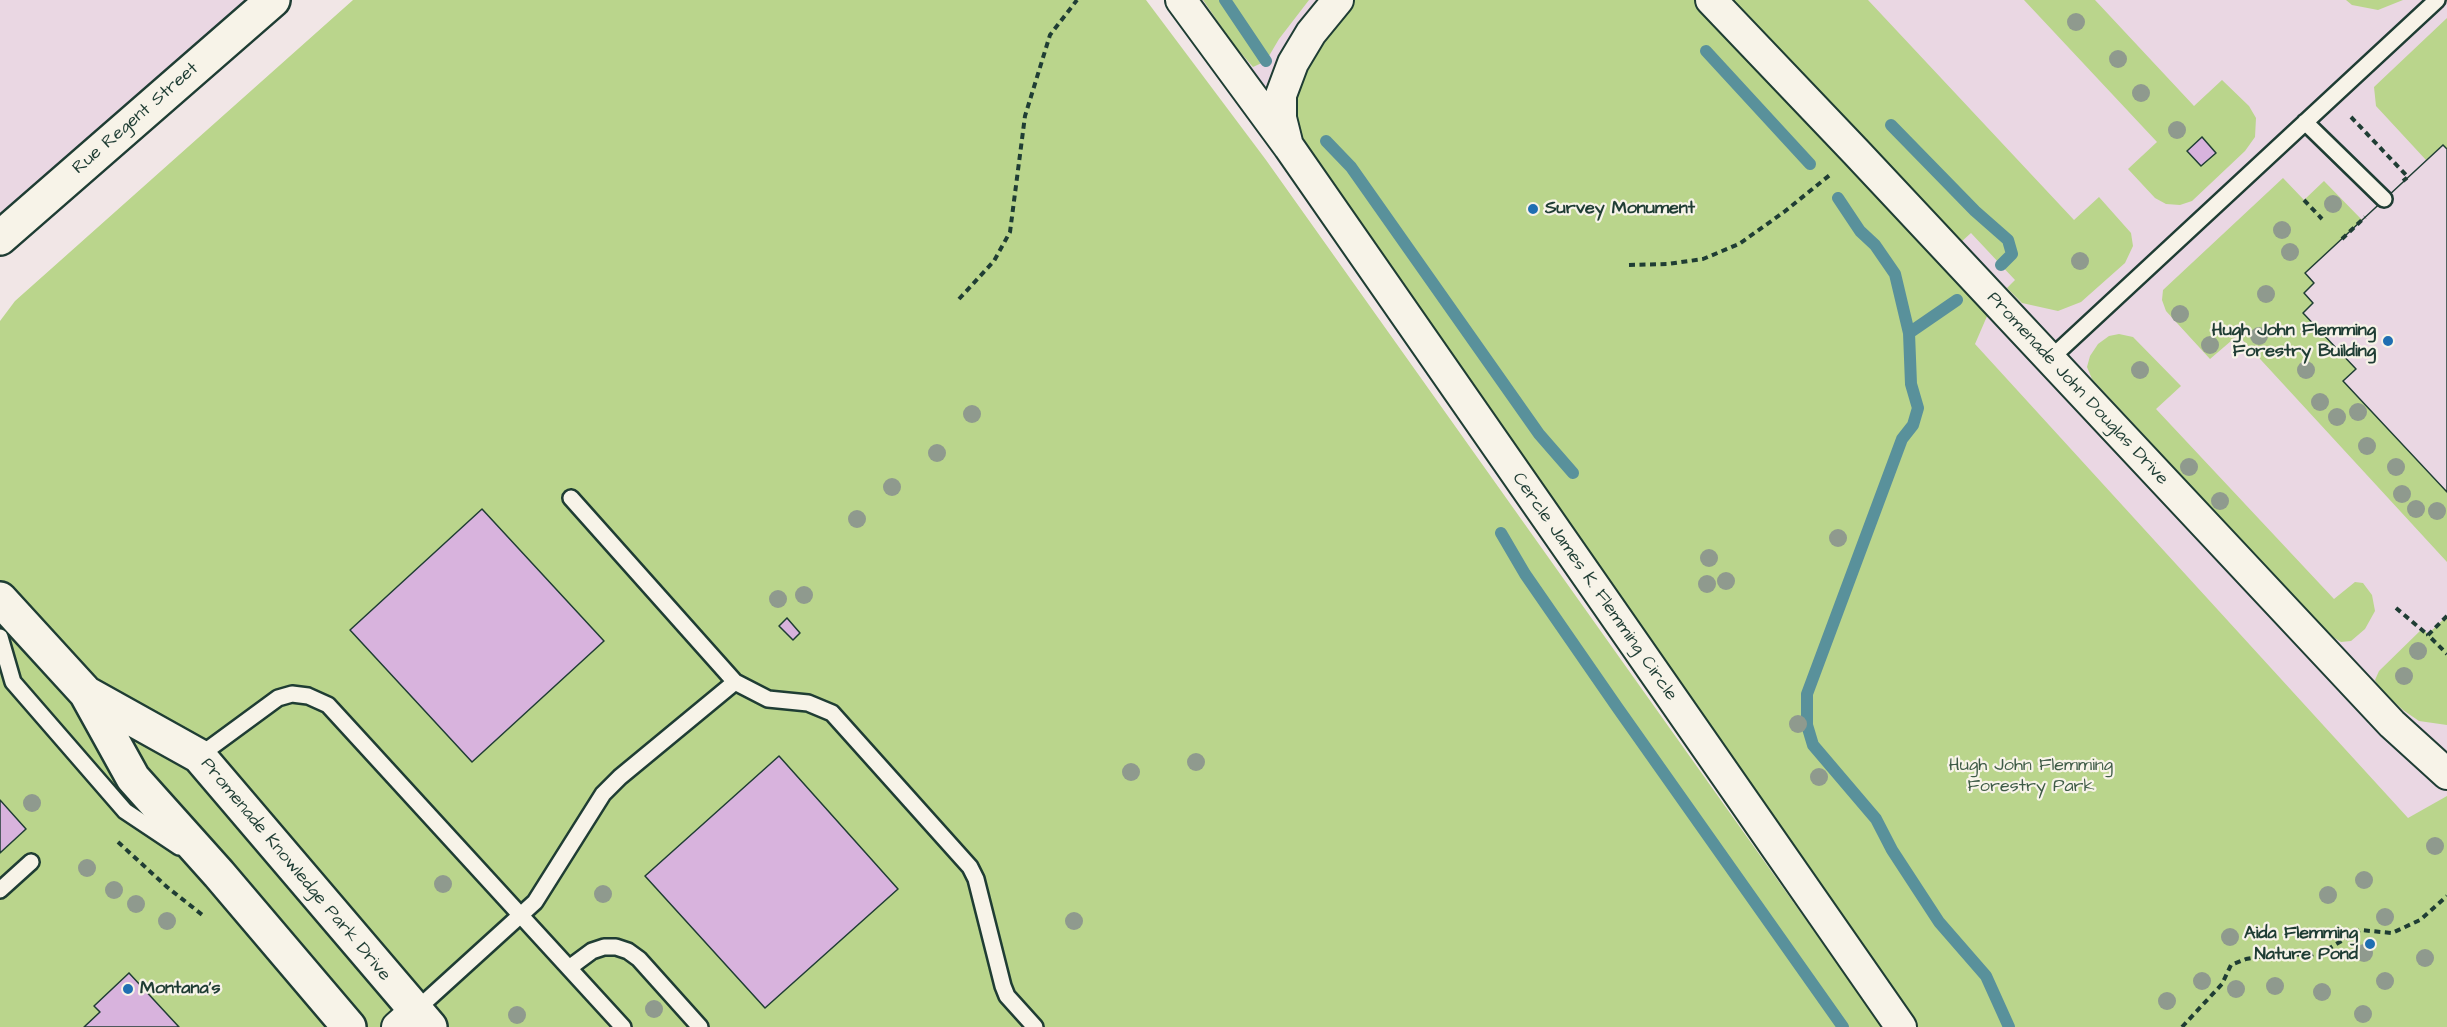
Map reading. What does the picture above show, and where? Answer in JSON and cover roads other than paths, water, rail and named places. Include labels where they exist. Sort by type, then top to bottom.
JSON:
[{"type":"street","name":"Rue Regent Street","points":[[0,238],[273,0]]},
{"type":"street","name":"Cercle James K. Flemming Circle","points":[[1181,0],[1289,147],[1900,1027]]},
{"type":"street","name":"Cercle James K. Flemming Circle","points":[[1289,147],[1281,118],[1281,95],[1293,63],[1311,33],[1338,0]]},
{"type":"street","name":"Promenade John Douglas Drive","points":[[1711,0],[2392,724],[2441,760]]},
{"type":"street","name":"Promenade Knowledge Park Drive","points":[[0,598],[86,693],[133,778],[219,874],[349,1027]]},
{"type":"street","name":"Promenade Knowledge Park Drive","points":[[86,693],[199,756],[414,1022]]},
{"type":"lane","points":[[2050,358],[2437,0]]},
{"type":"lane","points":[[2305,122],[2384,200]]},
{"type":"lane","points":[[571,498],[735,681],[768,699],[808,703],[832,713],[970,867],[976,879],[1007,996],[1035,1027]]},
{"type":"lane","points":[[0,637],[13,682],[125,811],[219,874]]},
{"type":"lane","points":[[414,1022],[520,914],[535,902],[587,816],[603,794],[620,777],[735,681]]},
{"type":"lane","points":[[199,756],[278,698],[292,694],[308,696],[332,707],[623,1027]]},
{"type":"lane","points":[[0,891],[31,862]]},
{"type":"lane","points":[[569,968],[592,951],[604,947],[615,947],[628,951],[639,959],[700,1027]]},
{"type":"waterway","points":[[1225,0],[1266,61]]},
{"type":"waterway","points":[[1706,51],[1810,164]]},
{"type":"waterway","points":[[1891,125],[1975,211],[2008,240],[2012,254],[2001,265]]},
{"type":"waterway","points":[[1326,141],[1351,167],[1539,434],[1573,473]]},
{"type":"waterway","points":[[1838,198],[1860,231],[1875,245],[1895,274],[1909,333],[1911,384],[1918,408],[1913,425],[1902,439],[1807,694],[1807,725],[1813,745],[1876,819],[1892,850],[1939,922],[1986,976],[2009,1027]]},
{"type":"waterway","points":[[1909,333],[1957,300]]},
{"type":"waterway","points":[[1501,533],[1525,574],[1617,707],[1843,1027]]},
{"type":"place","name":"Survey Monument","points":[[1533,209]]},
{"type":"place","name":"Hugh John Flemming Forestry Building","points":[[2388,341]]},
{"type":"place","name":"Aida Flemming Nature Pond","points":[[2370,944]]},
{"type":"place","name":"Montana's","points":[[128,989]]},
{"type":"park label","name":"Hugh John Flemming Forestry Park","points":[[2031,776]]}]
